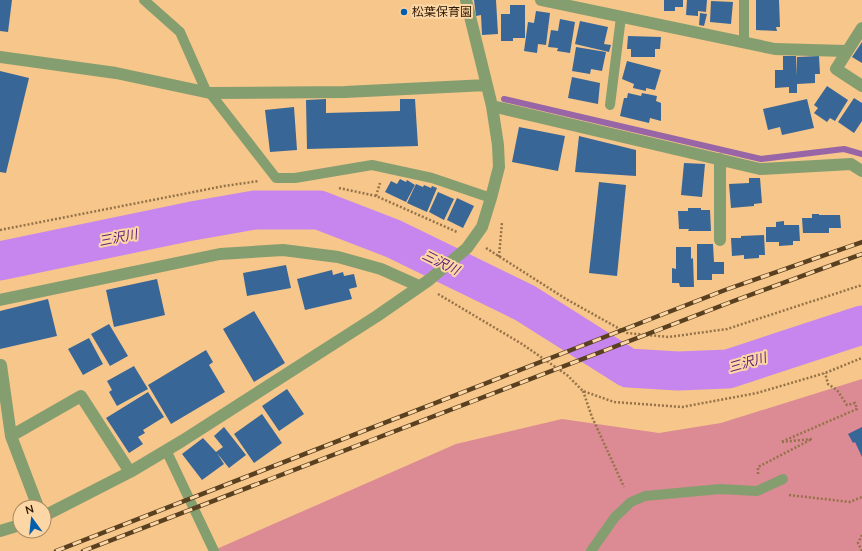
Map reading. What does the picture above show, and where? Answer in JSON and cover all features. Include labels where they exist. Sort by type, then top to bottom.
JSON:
[{"type":"street","points":[[52,512],[130,472],[334,344],[424,283],[470,244],[482,227],[499,167],[498,145],[492,106],[466,0]]},
{"type":"street","points":[[540,0],[775,49],[846,50]]},
{"type":"street","points":[[862,28],[846,50],[836,68],[862,86]]},
{"type":"street","points":[[0,57],[116,73],[208,93],[345,92],[487,85]]},
{"type":"street","points":[[492,106],[760,169],[851,164],[862,171]]},
{"type":"street","points":[[720,160],[720,240]]},
{"type":"street","points":[[0,300],[220,254],[283,250],[338,257],[424,283]]},
{"type":"street","points":[[1,365],[11,436],[35,499]]},
{"type":"street","points":[[11,436],[81,396],[130,472]]},
{"type":"street","points":[[0,532],[12,527]]},
{"type":"lane","points":[[144,0],[180,32],[208,93],[276,178],[295,178],[372,165],[432,178],[491,198]]},
{"type":"lane","points":[[744,0],[744,43]]},
{"type":"lane","points":[[610,105],[622,17]]},
{"type":"lane","points":[[166,450],[214,551]]},
{"type":"lane","points":[[592,551],[615,517],[631,502],[645,496],[720,489],[758,491],[783,479]]},
{"type":"path","points":[[0,230],[224,186],[276,178]]},
{"type":"path","points":[[334,187],[376,196],[455,231],[470,244],[628,333],[669,337],[727,329],[862,285]]},
{"type":"path","points":[[424,283],[438,294],[522,344],[566,375],[583,390],[614,402],[682,407],[757,393],[825,373],[862,358]]},
{"type":"path","points":[[758,491],[758,467],[812,439],[781,442],[856,410],[855,403],[847,405],[837,390],[828,384],[825,373]]},
{"type":"path","points":[[583,390],[592,417],[631,502]]},
{"type":"path","points":[[788,494],[850,502],[862,498]]},
{"type":"path","points":[[862,535],[858,543],[862,551]]},
{"type":"shaded area","points":[[862,379],[862,551],[212,551],[456,444],[562,419],[659,433],[721,423]]},
{"type":"building","points":[[0,0],[12,0],[8,32],[0,31]]},
{"type":"building","points":[[474,0],[496,0],[498,34],[482,35],[481,15],[476,16]]},
{"type":"building","points":[[664,0],[683,0],[683,7],[675,7],[675,11],[664,11]]},
{"type":"building","points":[[687,0],[707,0],[706,12],[698,11],[698,16],[686,15]]},
{"type":"building","points":[[756,0],[779,0],[780,27],[776,27],[777,31],[756,30]]},
{"type":"building","points":[[711,1],[733,2],[731,24],[710,22]]},
{"type":"building","points":[[510,5],[525,5],[525,38],[513,38],[513,41],[501,41],[501,14],[510,14]]},
{"type":"building","points":[[536,11],[550,13],[546,45],[538,44],[537,53],[524,51],[528,22],[534,23]]},
{"type":"building","points":[[700,13],[707,14],[704,26],[699,25]]},
{"type":"building","points":[[560,19],[575,22],[570,53],[557,51],[558,48],[548,47],[551,30],[558,31]]},
{"type":"building","points":[[580,21],[608,27],[604,44],[611,45],[609,52],[575,44]]},
{"type":"building","points":[[628,36],[661,37],[660,49],[655,49],[655,57],[631,57],[631,49],[627,49]]},
{"type":"building","points":[[862,42],[862,63],[852,57]]},
{"type":"building","points":[[576,47],[606,52],[602,71],[591,69],[590,74],[572,71]]},
{"type":"building","points":[[783,56],[796,56],[797,76],[797,57],[819,56],[820,74],[815,74],[815,83],[797,84],[797,93],[789,93],[789,87],[775,88],[775,70],[783,70]]},
{"type":"building","points":[[627,61],[661,70],[655,90],[646,88],[646,91],[633,88],[634,84],[622,79]]},
{"type":"building","points":[[0,71],[29,78],[6,173],[0,172]]},
{"type":"building","points":[[572,77],[600,83],[598,104],[568,98]]},
{"type":"building","points":[[827,86],[848,100],[835,121],[830,118],[827,122],[814,113],[818,108],[814,105]]},
{"type":"building","points":[[628,93],[641,96],[642,93],[657,96],[656,101],[661,103],[661,121],[650,118],[649,123],[620,116],[624,98],[627,98]]},
{"type":"building","points":[[854,98],[862,103],[862,121],[854,133],[838,122]]},
{"type":"building","points":[[326,99],[326,113],[400,111],[400,99],[415,99],[418,146],[307,149],[306,100]]},
{"type":"building","points":[[807,99],[814,128],[782,135],[780,127],[768,130],[763,109]]},
{"type":"building","points":[[294,107],[297,150],[270,152],[265,110]]},
{"type":"building","points":[[519,127],[565,136],[558,171],[512,162]]},
{"type":"building","points":[[579,136],[636,150],[636,176],[575,172]]},
{"type":"building","points":[[684,163],[705,164],[702,197],[681,195]]},
{"type":"building","points":[[749,178],[760,178],[762,203],[754,204],[754,206],[731,208],[729,184],[749,183]]},
{"type":"building","points":[[400,179],[406,182],[407,180],[415,185],[406,202],[385,192],[391,181],[397,184]]},
{"type":"building","points":[[599,182],[626,185],[617,276],[589,273]]},
{"type":"building","points":[[416,184],[423,187],[424,185],[431,188],[432,186],[437,188],[427,212],[407,203]]},
{"type":"building","points":[[438,192],[454,199],[444,220],[429,212]]},
{"type":"building","points":[[457,198],[474,206],[463,228],[447,220]]},
{"type":"building","points":[[688,208],[710,210],[711,231],[688,231],[689,229],[679,229],[678,211],[688,211]]},
{"type":"building","points":[[812,214],[840,215],[841,228],[829,228],[829,233],[803,233],[802,218],[812,218]]},
{"type":"building","points":[[784,221],[784,225],[799,225],[800,241],[793,241],[793,245],[779,246],[779,242],[766,242],[766,227],[776,227],[776,222]]},
{"type":"building","points":[[764,235],[765,255],[759,255],[759,258],[744,259],[744,255],[732,256],[731,238]]},
{"type":"building","points":[[697,244],[713,244],[714,262],[724,262],[724,274],[712,274],[712,280],[697,280]]},
{"type":"building","points":[[676,247],[691,247],[694,287],[680,287],[679,283],[672,283],[672,268],[676,269]]},
{"type":"building","points":[[286,265],[291,288],[247,296],[243,273]]},
{"type":"building","points":[[332,270],[333,275],[343,272],[344,276],[354,274],[357,287],[349,289],[352,299],[305,310],[297,279]]},
{"type":"building","points":[[157,279],[165,315],[114,327],[106,290]]},
{"type":"building","points":[[48,299],[57,336],[0,349],[0,311]]},
{"type":"building","points":[[254,311],[285,363],[254,382],[223,329]]},
{"type":"building","points":[[109,324],[128,356],[110,366],[91,334]]},
{"type":"building","points":[[89,338],[103,364],[83,375],[68,349]]},
{"type":"building","points":[[206,350],[213,362],[209,365],[225,392],[171,424],[148,385]]},
{"type":"building","points":[[134,366],[148,389],[117,406],[109,392],[112,390],[107,381]]},
{"type":"building","points":[[287,389],[304,414],[279,431],[262,406]]},
{"type":"building","points":[[148,392],[164,417],[143,430],[145,433],[138,437],[143,444],[129,453],[106,418]]},
{"type":"building","points":[[262,414],[282,443],[254,463],[234,434]]},
{"type":"building","points":[[224,427],[246,455],[229,468],[217,453],[224,464],[202,480],[182,454],[203,438],[216,452],[223,447],[214,436]]},
{"type":"building","points":[[862,427],[862,457],[855,442],[853,443],[848,434]]},
{"type":"waterway","points":[[504,99],[761,159],[844,149],[862,154]]},
{"type":"waterway","name":"三沢川","points":[[0,261],[192,221],[255,210],[319,210],[394,239],[525,303],[628,368],[678,371],[728,369],[862,325]]},
{"type":"railway","points":[[56,551],[725,290],[862,242]]},
{"type":"railway","points":[[83,551],[731,302],[862,254]]},
{"type":"place","name":"松葉保育園","points":[[404,12]]}]
